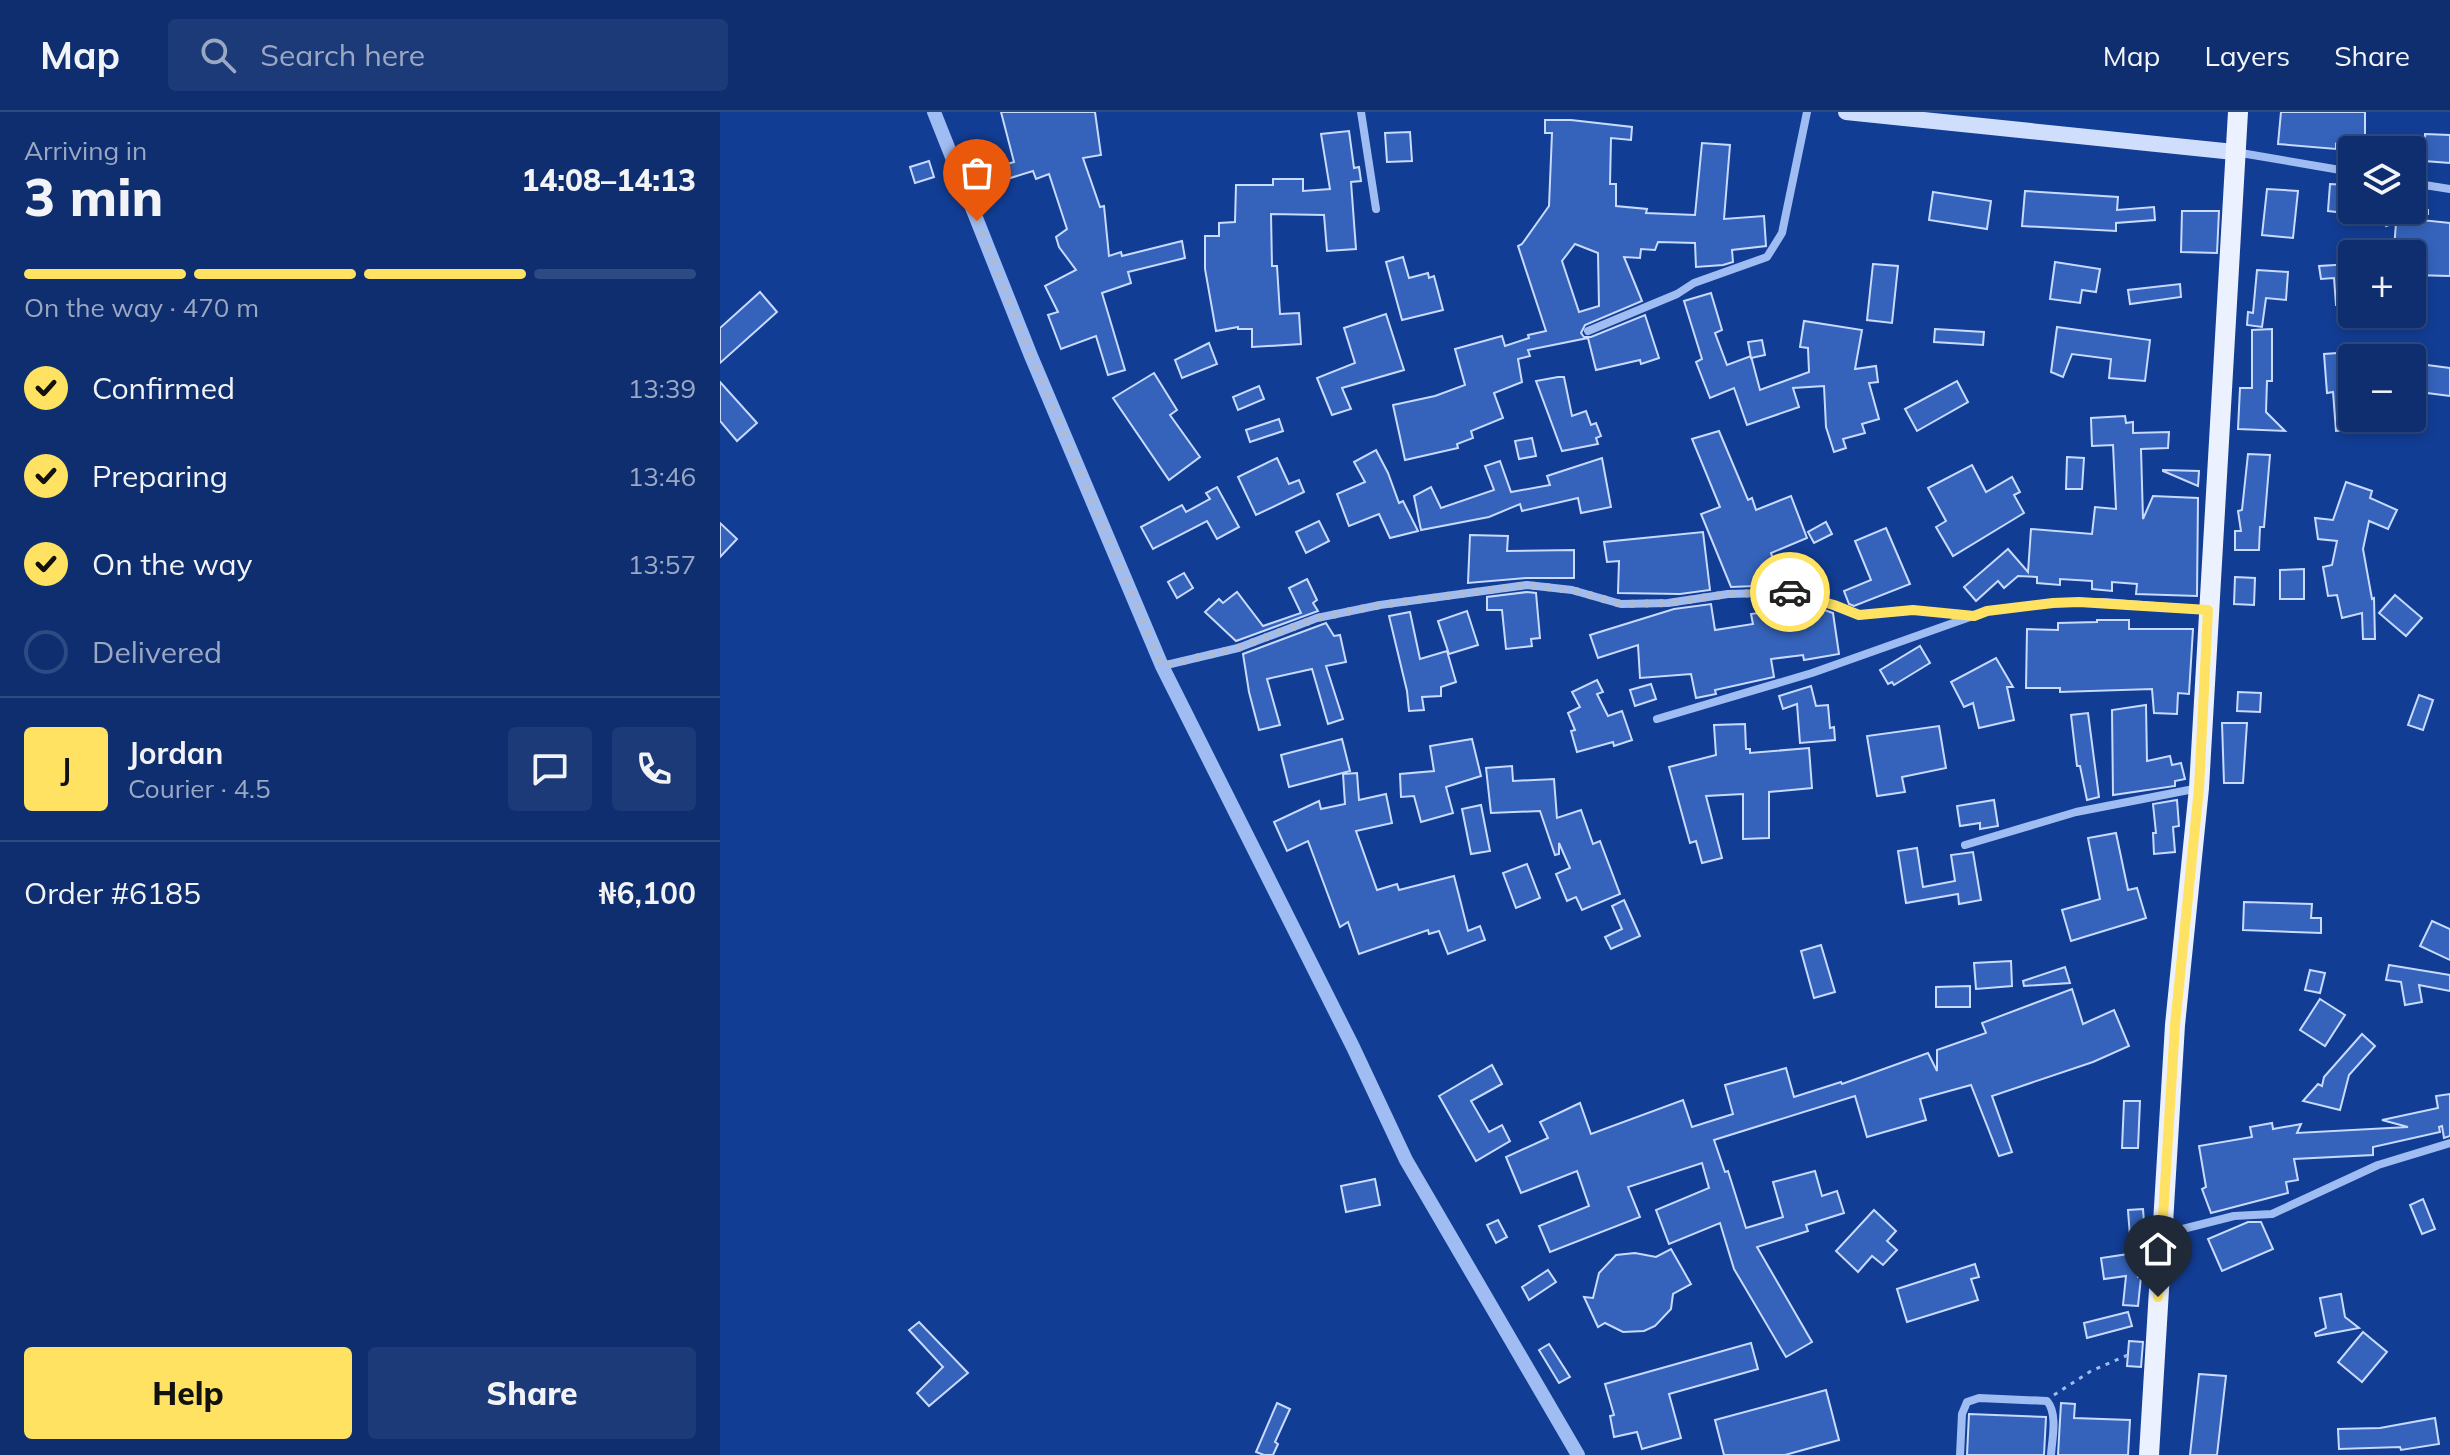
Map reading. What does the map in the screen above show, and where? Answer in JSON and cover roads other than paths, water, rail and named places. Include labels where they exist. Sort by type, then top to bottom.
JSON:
[{"type":"main road","points":[[1846,112],[2234,152]]},
{"type":"main road","points":[[2149,1455],[2175,1025],[2199,788],[2238,112]]},
{"type":"street","points":[[934,112],[1031,356],[1162,666],[1353,1047],[1406,1160],[1578,1455]]},
{"type":"street","points":[[1361,112],[1376,209]]},
{"type":"street","points":[[1588,331],[1677,294],[1694,283],[1767,257],[1782,233],[1807,112]]},
{"type":"street","points":[[2234,152],[2338,170]]},
{"type":"street","points":[[2426,185],[2450,189]]},
{"type":"street","points":[[1162,666],[1238,648],[1317,618],[1380,605],[1527,585],[1572,590],[1621,604],[1668,603],[1728,594],[1794,592],[1859,615],[1913,610],[1974,616]]},
{"type":"street","points":[[1657,719],[1812,673],[1987,611],[2053,603],[2104,602],[2208,610]]},
{"type":"street","points":[[1965,845],[2076,812],[2199,788]]},
{"type":"street","points":[[2162,1234],[2234,1216],[2272,1214],[2378,1165],[2450,1143]]},
{"type":"street","points":[[1960,1455],[1962,1414],[1967,1402],[1979,1398],[2047,1401],[2053,1414],[2051,1455]]}]
